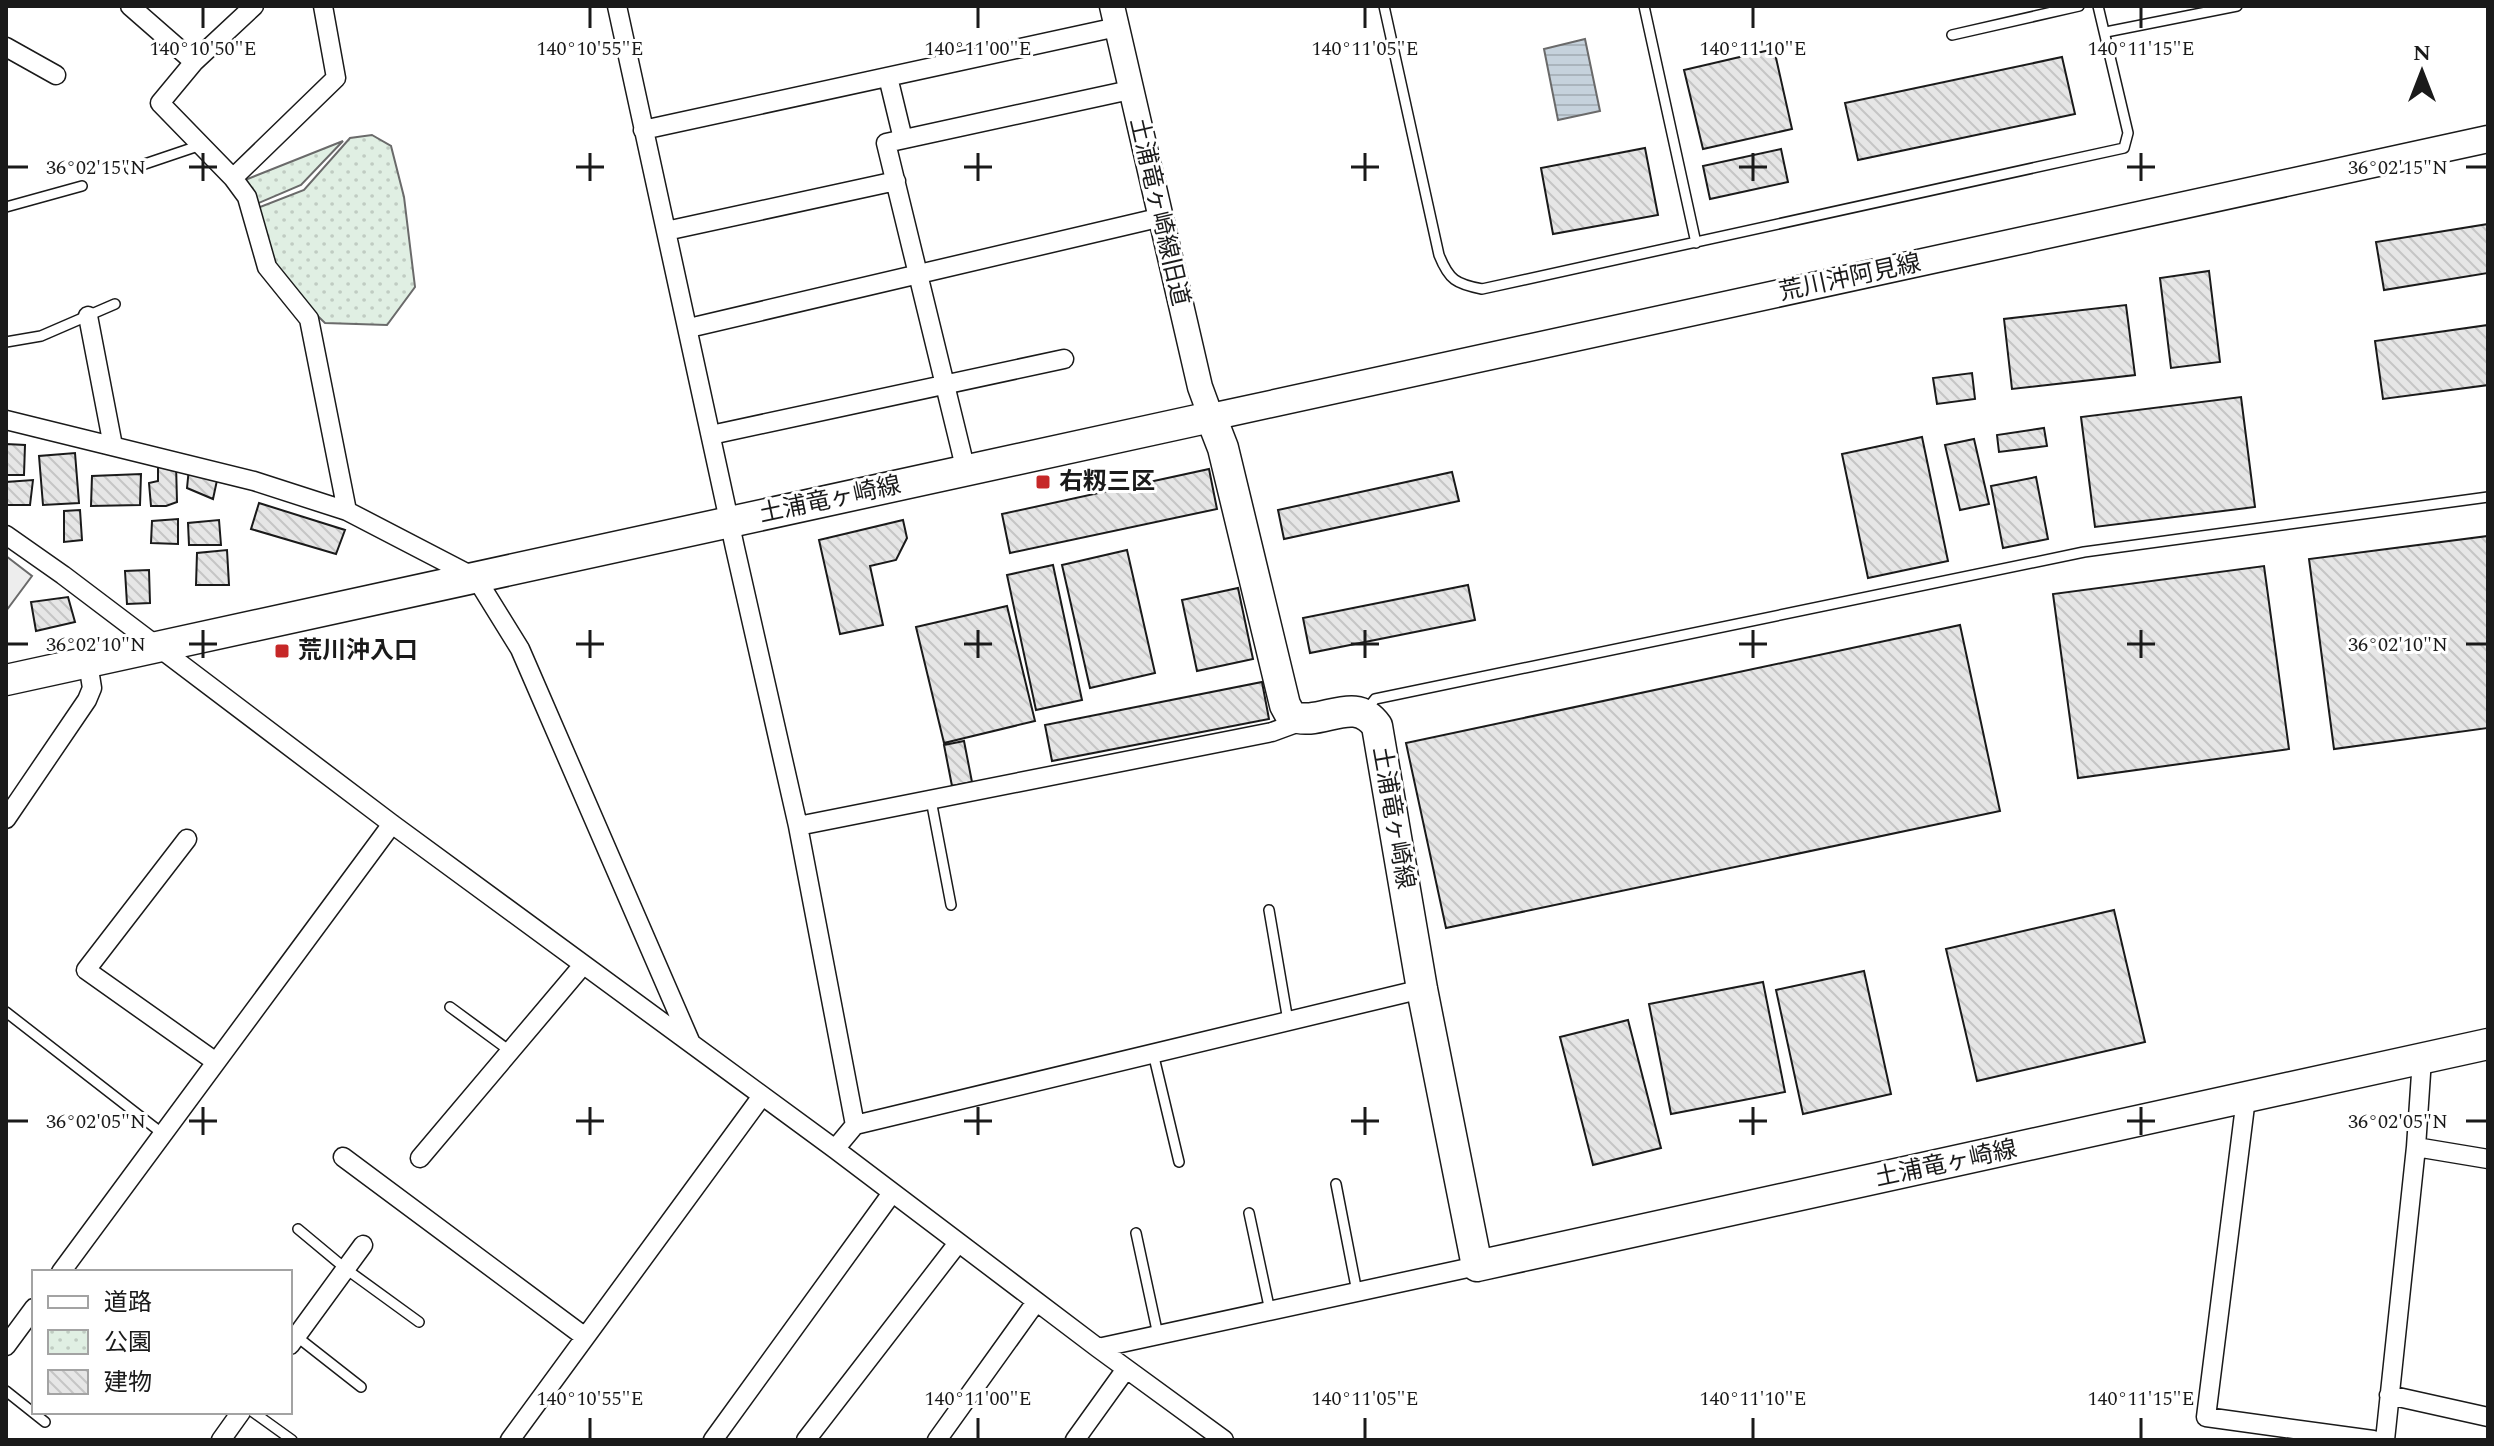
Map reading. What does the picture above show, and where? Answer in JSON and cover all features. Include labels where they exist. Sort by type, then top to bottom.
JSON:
[{"type":"main road","name":"荒川沖阿見線","points":[[1211,417],[2488,139]]},
{"type":"main road","name":"土浦竜ヶ崎線","points":[[6,680],[1211,417]]},
{"type":"main road","points":[[1211,417],[1223,448],[1285,705],[1291,716],[1302,721],[1348,710],[1364,713]]},
{"type":"main road","name":"土浦竜ヶ崎線","points":[[1364,713],[1377,726],[1422,989],[1477,1266],[2488,1044]]},
{"type":"street","points":[[130,6],[194,62]]},
{"type":"street","points":[[254,6],[194,62],[160,103],[233,178],[247,197],[267,267],[309,319],[347,511]]},
{"type":"street","points":[[233,178],[336,78],[323,6]]},
{"type":"street","points":[[617,6],[798,826],[855,1125]]},
{"type":"street","points":[[643,130],[888,77],[1115,17]]},
{"type":"street","name":"土浦竜ヶ崎線旧道","points":[[1115,17],[1197,377],[1211,417]]},
{"type":"street","points":[[6,47],[56,75]]},
{"type":"street","points":[[888,77],[903,139]]},
{"type":"street","points":[[966,471],[886,143],[1130,90]]},
{"type":"street","points":[[666,231],[896,181]]},
{"type":"street","points":[[689,328],[1162,217]]},
{"type":"street","points":[[88,316],[113,446]]},
{"type":"street","points":[[711,435],[1064,359]]},
{"type":"street","points":[[7,419],[254,481],[347,511],[476,578],[520,649],[691,1044]]},
{"type":"street","points":[[6,535],[1224,1440]]},
{"type":"street","points":[[6,819],[87,700],[92,688],[88,663]]},
{"type":"street","points":[[798,826],[1272,732],[1302,721]]},
{"type":"street","points":[[62,1270],[392,824]]},
{"type":"street","points":[[187,839],[86,970],[216,1062]]},
{"type":"street","points":[[420,1158],[583,965]]},
{"type":"street","points":[[835,1149],[855,1125],[1422,989]]},
{"type":"street","points":[[2385,1440],[2416,1147],[2422,1059]]},
{"type":"street","points":[[510,1440],[762,1096]]},
{"type":"street","points":[[2246,1098],[2206,1417],[2373,1440]]},
{"type":"street","points":[[2416,1147],[2488,1159]]},
{"type":"street","points":[[343,1157],[585,1337]]},
{"type":"street","points":[[713,1440],[892,1193]]},
{"type":"street","points":[[806,1440],[958,1243]]},
{"type":"street","points":[[293,1341],[363,1245]]},
{"type":"street","points":[[1098,1348],[1477,1266]]},
{"type":"street","points":[[937,1440],[1036,1302]]},
{"type":"street","points":[[6,1346],[32,1311]]},
{"type":"street","points":[[1075,1440],[1126,1369]]},
{"type":"street","points":[[2389,1395],[2488,1417]]},
{"type":"street","points":[[221,1440],[240,1414]]},
{"type":"lane","points":[[1384,6],[1439,255],[1446,274],[1462,285],[1482,289],[2124,148],[2128,133],[2098,6]]},
{"type":"lane","points":[[1644,6],[1696,243]]},
{"type":"lane","points":[[1952,35],[2079,6]]},
{"type":"lane","points":[[2106,32],[2237,6]]},
{"type":"lane","points":[[130,169],[201,145]]},
{"type":"lane","points":[[6,207],[82,186]]},
{"type":"lane","points":[[6,342],[41,336],[115,304]]},
{"type":"lane","points":[[1364,713],[1375,699],[2084,552],[2488,497]]},
{"type":"lane","points":[[931,800],[951,905]]},
{"type":"lane","points":[[1269,910],[1288,1021]]},
{"type":"lane","points":[[450,1007],[510,1051]]},
{"type":"lane","points":[[6,1012],[163,1134]]},
{"type":"lane","points":[[1153,1053],[1179,1162]]},
{"type":"lane","points":[[1336,1184],[1357,1292]]},
{"type":"lane","points":[[1249,1213],[1270,1311]]},
{"type":"lane","points":[[298,1229],[346,1269],[419,1322]]},
{"type":"lane","points":[[1136,1233],[1158,1335]]},
{"type":"lane","points":[[293,1341],[361,1387]]},
{"type":"lane","points":[[6,1391],[32,1412]]},
{"type":"lane","points":[[35,1414],[45,1422]]},
{"type":"lane","points":[[256,1414],[292,1440]]},
{"type":"green space","points":[[372,135],[391,146],[404,197],[415,287],[387,325],[325,323],[267,267],[250,211],[304,190],[350,138]]},
{"type":"green space","points":[[343,141],[301,185],[254,205],[240,182]]},
{"type":"shaded area","points":[[1585,39],[1600,111],[1558,120],[1544,49]]},
{"type":"shaded area","points":[[6,556],[32,576],[6,611]]},
{"type":"building","points":[[1774,49],[1792,129],[1703,149],[1684,70]]},
{"type":"building","points":[[2062,57],[2075,114],[1858,160],[1845,103]]},
{"type":"building","points":[[1645,148],[1658,215],[1553,234],[1541,168]]},
{"type":"building","points":[[1781,149],[1788,182],[1710,199],[1703,166]]},
{"type":"building","points":[[2488,224],[2488,273],[2384,290],[2376,242]]},
{"type":"building","points":[[2209,271],[2220,362],[2171,368],[2160,278]]},
{"type":"building","points":[[2126,305],[2135,375],[2012,389],[2004,319]]},
{"type":"building","points":[[2488,325],[2488,385],[2383,399],[2375,341]]},
{"type":"building","points":[[1972,373],[1975,399],[1937,404],[1933,378]]},
{"type":"building","points":[[2241,397],[2255,507],[2095,527],[2081,417]]},
{"type":"building","points":[[2044,428],[2047,446],[1999,452],[1997,435]]},
{"type":"building","points":[[1922,437],[1948,561],[1868,578],[1842,454]]},
{"type":"building","points":[[1974,439],[1989,504],[1960,510],[1945,445]]},
{"type":"building","points":[[6,444],[25,445],[24,475],[6,475]]},
{"type":"building","points":[[75,453],[79,503],[43,505],[39,456]]},
{"type":"building","points":[[158,459],[176,463],[177,502],[166,506],[151,506],[149,483],[158,481]]},
{"type":"building","points":[[189,468],[219,471],[213,499],[187,488]]},
{"type":"building","points":[[1209,469],[1217,509],[1010,553],[1002,514]]},
{"type":"building","points":[[1452,472],[1459,501],[1284,539],[1278,510]]},
{"type":"building","points":[[141,474],[140,505],[91,506],[92,476]]},
{"type":"building","points":[[2036,477],[2048,539],[2003,548],[1991,486]]},
{"type":"building","points":[[33,480],[30,505],[6,505],[6,482]]},
{"type":"building","points":[[259,503],[345,530],[336,554],[251,529]]},
{"type":"building","points":[[80,510],[82,540],[64,542],[64,511]]},
{"type":"building","points":[[178,519],[178,544],[151,543],[152,521]]},
{"type":"building","points":[[219,520],[221,545],[189,545],[188,523]]},
{"type":"building","points":[[903,520],[907,538],[896,560],[870,566],[883,625],[840,634],[819,540]]},
{"type":"building","points":[[2488,536],[2488,728],[2334,749],[2309,559]]},
{"type":"building","points":[[227,550],[229,585],[196,585],[197,553]]},
{"type":"building","points":[[1127,550],[1155,673],[1090,688],[1062,565]]},
{"type":"building","points":[[1053,565],[1082,700],[1036,710],[1007,575]]},
{"type":"building","points":[[2264,566],[2289,749],[2078,778],[2053,594]]},
{"type":"building","points":[[149,570],[150,603],[127,604],[125,571]]},
{"type":"building","points":[[1468,585],[1475,620],[1310,653],[1303,618]]},
{"type":"building","points":[[1238,588],[1253,659],[1197,671],[1182,600]]},
{"type":"building","points":[[68,597],[75,622],[36,631],[31,602]]},
{"type":"building","points":[[1007,606],[1035,721],[944,743],[916,627]]},
{"type":"building","points":[[1960,625],[2000,811],[1446,928],[1406,743]]},
{"type":"building","points":[[1262,682],[1269,719],[1052,761],[1045,725]]},
{"type":"building","points":[[964,741],[972,782],[952,786],[944,745]]},
{"type":"building","points":[[2114,910],[2145,1042],[1977,1081],[1946,949]]},
{"type":"building","points":[[1864,971],[1891,1094],[1803,1114],[1776,990]]},
{"type":"building","points":[[1763,982],[1785,1092],[1671,1114],[1649,1004]]},
{"type":"building","points":[[1628,1020],[1661,1148],[1593,1165],[1560,1037]]},
{"type":"place","name":"右籾三区","points":[[1043,482]]},
{"type":"place","name":"荒川沖入口","points":[[282,651]]}]
